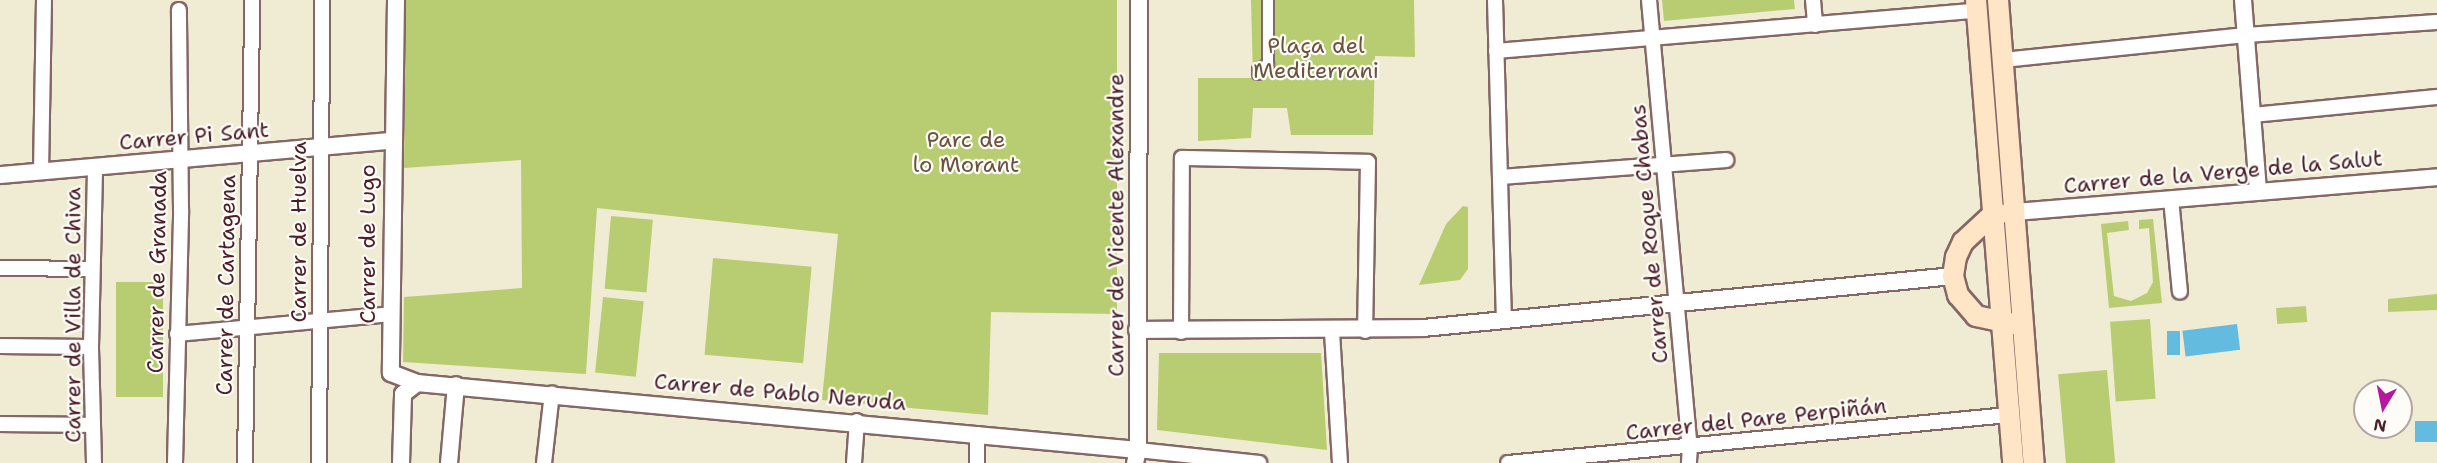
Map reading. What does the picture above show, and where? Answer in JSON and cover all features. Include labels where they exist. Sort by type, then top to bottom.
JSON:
[{"type":"main road","points":[[1998,0],[2021,324],[2034,463]]},
{"type":"main road","points":[[1977,6],[1991,216],[2013,463]]},
{"type":"main road","points":[[2014,212],[1991,216],[1963,242],[1953,276],[1966,308],[1986,321],[2000,325],[2021,324]]},
{"type":"street","points":[[41,172],[44,0]]},
{"type":"street","name":"Carrer de Cartagena","points":[[245,463],[252,0]]},
{"type":"street","name":"Carrer de Huelva","points":[[319,463],[319,149],[322,0]]},
{"type":"street","name":"Carrer de Lugo","points":[[396,0],[391,141],[391,373],[417,383]]},
{"type":"street","name":"Carrer de Vicente Alexandre","points":[[1136,457],[1139,0]]},
{"type":"street","points":[[1258,74],[1258,70],[1268,64],[1268,0]]},
{"type":"street","points":[[1495,0],[1504,321]]},
{"type":"street","name":"Carrer de Roque Chabas","points":[[1649,0],[1690,447],[1689,463]]},
{"type":"street","points":[[1813,0],[1815,26]]},
{"type":"street","points":[[2243,0],[2258,190]]},
{"type":"street","points":[[1496,51],[1815,26],[1977,6]]},
{"type":"street","name":"Carrer de Granada","points":[[175,463],[179,10]]},
{"type":"street","points":[[2003,60],[2246,35],[2437,22]]},
{"type":"street","points":[[2252,115],[2437,97]]},
{"type":"street","name":"Carrer Pi Sant","points":[[0,175],[391,141]]},
{"type":"street","points":[[1181,332],[1182,158],[1368,162],[1365,331]]},
{"type":"street","points":[[1501,177],[1726,160]]},
{"type":"street","name":"Carrer de Villa de Chiva","points":[[94,463],[91,347],[95,167]]},
{"type":"street","name":"Carrer de la Verge de la Salut","points":[[2014,212],[2208,198],[2258,190],[2437,177]]},
{"type":"street","points":[[2171,199],[2180,292]]},
{"type":"street","points":[[0,268],[92,269]]},
{"type":"street","points":[[1137,330],[1181,332],[1365,331],[1504,321],[1953,276]]},
{"type":"street","points":[[177,334],[246,330],[391,314]]},
{"type":"street","points":[[1332,332],[1340,463]]},
{"type":"street","points":[[0,346],[91,347]]},
{"type":"street","points":[[401,463],[403,394],[417,383]]},
{"type":"street","name":"Carrer de Pablo Neruda","points":[[417,383],[552,393],[977,434],[1136,457]]},
{"type":"street","points":[[448,463],[456,385]]},
{"type":"street","points":[[544,463],[552,393]]},
{"type":"street","name":"Carrer del Pare Perpiñán","points":[[1508,463],[2008,415]]},
{"type":"street","points":[[854,463],[857,422]]},
{"type":"street","points":[[0,424],[93,425]]},
{"type":"street","points":[[976,463],[977,434]]},
{"type":"street","points":[[1136,457],[1259,463]]},
{"type":"green space","name":"Parc de lo Morant","points":[[406,0],[1117,0],[1117,314],[991,312],[988,415],[822,400],[838,234],[597,208],[586,374],[403,362],[404,297],[522,288],[521,160],[404,168]]},
{"type":"green space","name":"Plaça del Mediterrani","points":[[1251,0],[1414,0],[1415,57],[1375,56],[1373,135],[1291,135],[1287,108],[1253,108],[1251,138],[1198,141],[1198,78],[1253,78]]},
{"type":"green space","points":[[1662,0],[1794,0],[1795,9],[1664,21]]},
{"type":"green space","points":[[1463,206],[1468,207],[1468,269],[1460,280],[1419,285],[1446,224]]},
{"type":"green space","points":[[611,216],[653,220],[646,292],[605,289]]},
{"type":"green space","points":[[2153,219],[2162,303],[2109,308],[2101,224],[2128,221],[2129,230],[2107,233],[2114,296],[2131,301],[2147,293],[2153,282],[2149,228],[2139,229],[2139,220]]},
{"type":"green space","points":[[713,258],[812,267],[803,363],[705,355]]},
{"type":"green space","points":[[116,282],[163,282],[163,397],[116,397]]},
{"type":"green space","points":[[2437,294],[2437,310],[2388,312],[2388,299]]},
{"type":"green space","points":[[603,297],[644,301],[636,377],[595,373]]},
{"type":"green space","points":[[2306,306],[2307,322],[2277,324],[2276,308]]},
{"type":"green space","points":[[2150,319],[2156,399],[2116,402],[2110,322]]},
{"type":"green space","points":[[1159,353],[1321,353],[1327,450],[1157,430]]},
{"type":"green space","points":[[2107,370],[2115,463],[2066,463],[2058,374]]},
{"type":"water","points":[[2237,324],[2240,350],[2186,357],[2182,331]]},
{"type":"water","points":[[2167,331],[2180,331],[2180,355],[2167,355]]},
{"type":"water","points":[[2415,421],[2437,421],[2437,442],[2415,442]]}]
